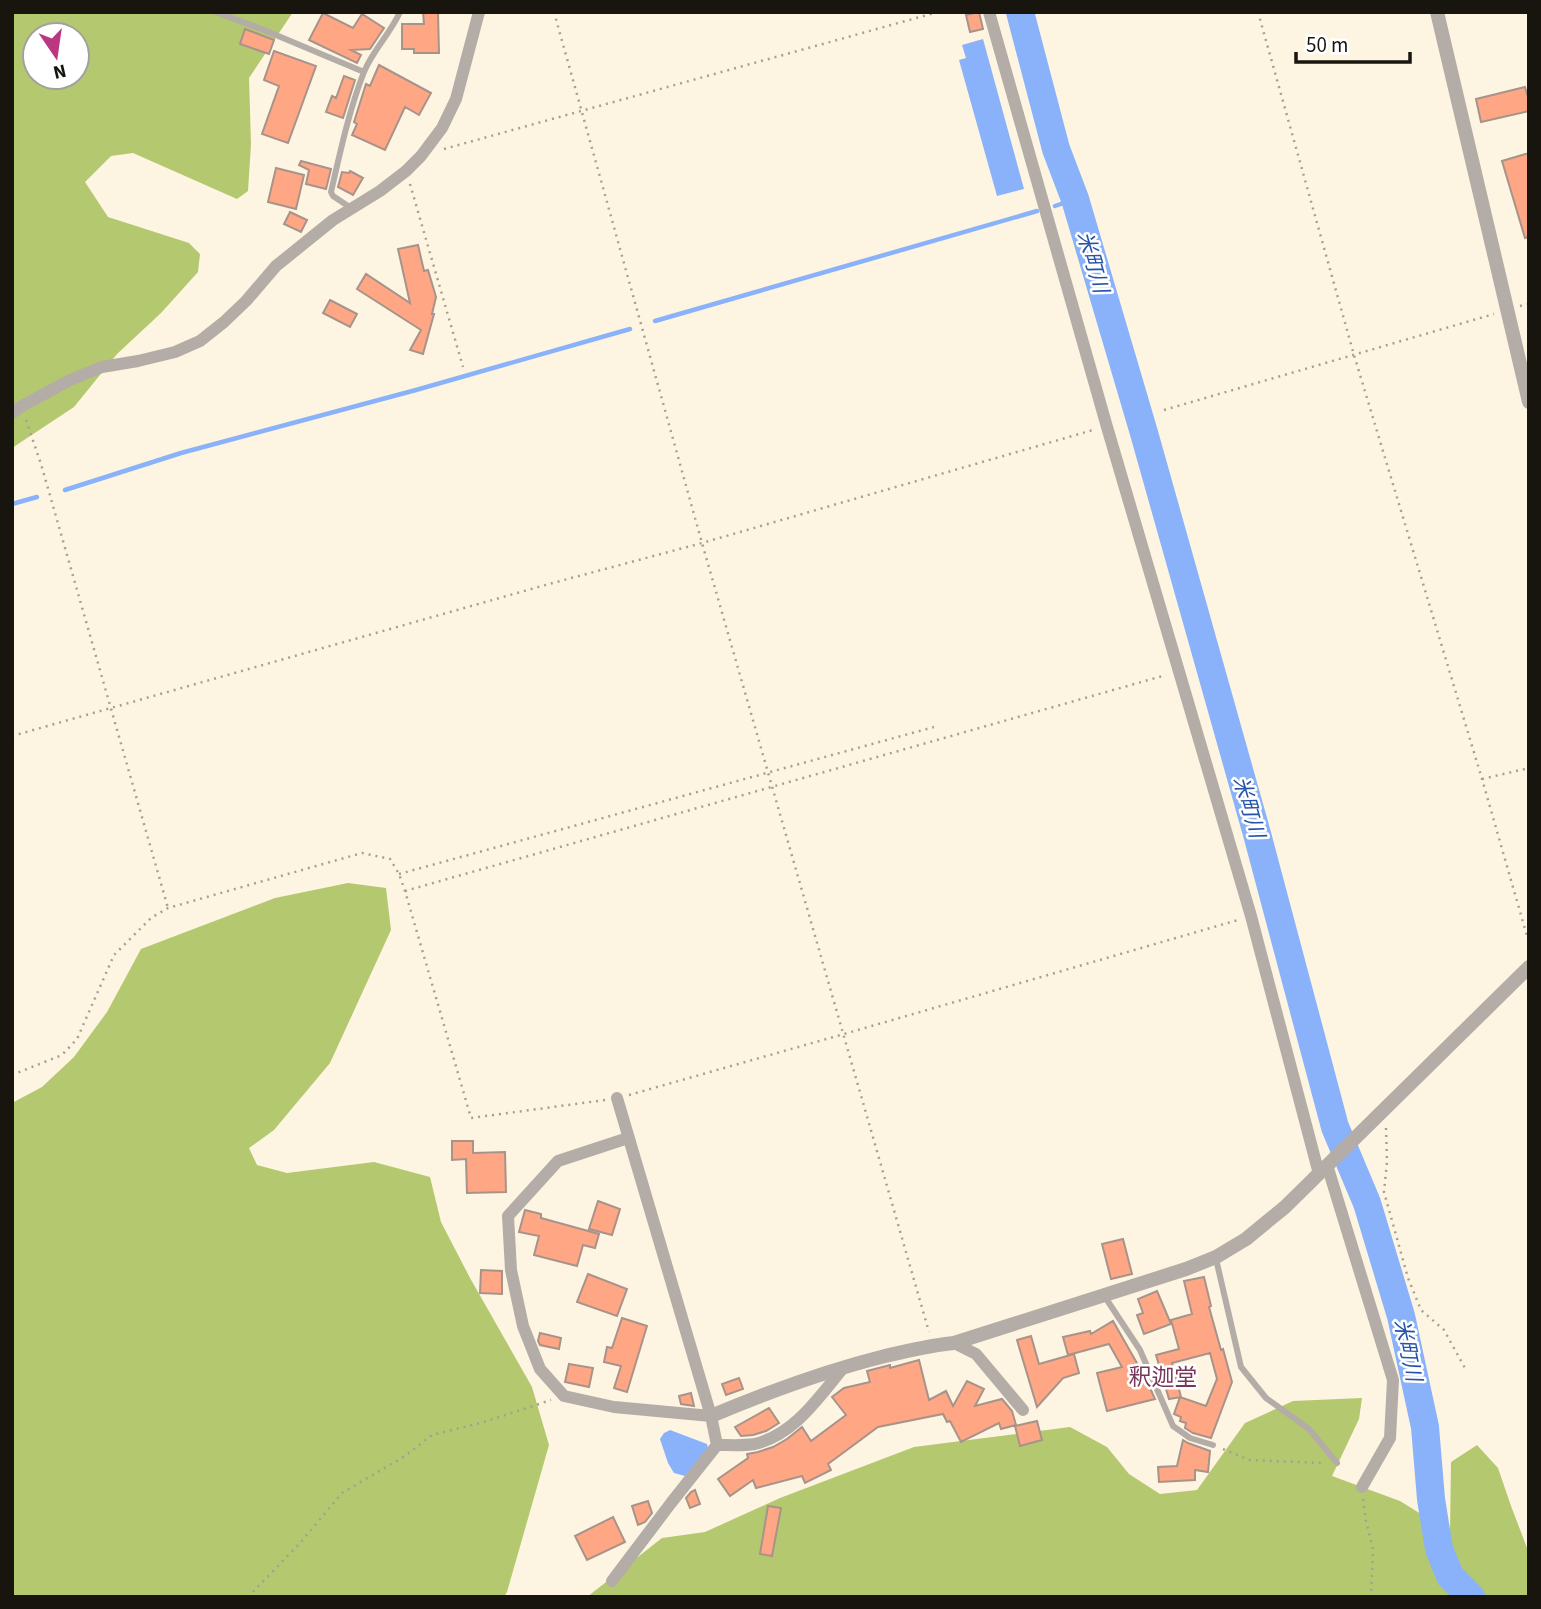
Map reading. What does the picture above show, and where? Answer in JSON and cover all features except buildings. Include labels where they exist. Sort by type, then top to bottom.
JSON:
[{"type":"street","points":[[17,410],[70,380],[102,367],[175,352],[200,341],[246,301],[276,266],[333,220],[380,191],[406,171],[442,128],[456,99],[479,12]]},
{"type":"street","points":[[989,12],[1251,916],[1393,1380],[1390,1438],[1362,1487]]},
{"type":"street","points":[[1437,12],[1529,402]]},
{"type":"street","points":[[628,1138],[558,1161],[508,1216],[511,1270],[523,1326],[540,1369],[564,1396],[614,1407],[711,1416],[762,1394],[844,1366],[932,1345],[954,1343],[1216,1257],[1247,1239],[1285,1207],[1529,967]]},
{"type":"street","points":[[617,1098],[711,1416],[717,1446]]},
{"type":"street","points":[[954,1343],[976,1354],[1023,1410]]},
{"type":"street","points":[[612,1581],[717,1446],[752,1445],[786,1431],[810,1408],[844,1366]]},
{"type":"lane","points":[[216,12],[364,72]]},
{"type":"lane","points":[[351,208],[331,192],[343,142],[364,72],[394,27],[400,12]]},
{"type":"lane","points":[[1216,1257],[1241,1367],[1266,1398],[1309,1429],[1337,1464]]},
{"type":"lane","points":[[1104,1295],[1140,1350],[1173,1426],[1189,1438],[1213,1445]]},
{"type":"path","points":[[554,12],[702,543],[932,1345]]},
{"type":"path","points":[[421,156],[938,12]]},
{"type":"path","points":[[1258,12],[1354,355],[1529,943]]},
{"type":"path","points":[[406,171],[463,367]]},
{"type":"path","points":[[1164,410],[1507,310]]},
{"type":"path","points":[[17,410],[41,464],[168,908]]},
{"type":"path","points":[[12,737],[1107,426]]},
{"type":"path","points":[[405,891],[1179,671]]},
{"type":"path","points":[[399,874],[934,727]]},
{"type":"path","points":[[1482,779],[1529,768]]},
{"type":"path","points":[[12,1075],[62,1055],[77,1039],[114,955],[150,918],[168,908],[362,853],[390,859],[399,874],[471,1118],[617,1098],[1251,916]]},
{"type":"path","points":[[1386,1107],[1387,1162],[1384,1192],[1408,1278],[1421,1310],[1444,1330],[1466,1370]]},
{"type":"path","points":[[248,1597],[301,1542],[342,1493],[405,1456],[432,1434],[484,1422],[564,1396]]},
{"type":"path","points":[[1213,1445],[1249,1461],[1337,1464]]},
{"type":"path","points":[[1362,1487],[1373,1549],[1371,1597]]},
{"type":"green space","points":[[12,12],[293,12],[249,78],[251,144],[248,191],[237,199],[133,153],[111,156],[85,182],[108,217],[189,243],[200,254],[198,272],[161,313],[117,354],[74,407],[12,448]]},
{"type":"green space","points":[[348,883],[386,888],[391,930],[330,1063],[274,1130],[249,1148],[257,1165],[287,1173],[374,1162],[430,1177],[441,1222],[532,1387],[549,1445],[507,1592],[504,1597],[12,1597],[12,1103],[42,1087],[74,1057],[107,1012],[141,949],[275,898]]},
{"type":"green space","points":[[1362,1398],[1359,1419],[1332,1476],[1400,1501],[1450,1532],[1451,1462],[1477,1445],[1498,1468],[1529,1553],[1529,1597],[587,1597],[662,1538],[705,1532],[780,1498],[914,1447],[1070,1427],[1107,1447],[1129,1474],[1160,1494],[1197,1490],[1245,1423],[1293,1401]]},
{"type":"water","points":[[983,39],[1024,189],[997,196],[959,60],[966,58],[962,45]]},
{"type":"water","points":[[670,1430],[707,1444],[708,1448],[685,1476],[674,1473],[660,1439]]},
{"type":"waterway","name":"米町川","points":[[1020,12],[1056,149],[1075,199],[1144,433],[1257,834],[1335,1127],[1367,1203],[1401,1316],[1425,1427],[1431,1499],[1439,1549],[1450,1576],[1471,1597]]},
{"type":"waterway","points":[[1055,206],[1075,199]]},
{"type":"waterway","points":[[655,321],[1037,211]]},
{"type":"waterway","points":[[65,490],[181,453],[630,329]]},
{"type":"waterway","points":[[12,504],[37,497]]},
{"type":"district","name":"釈迦堂","points":[[1163,1377]]}]
